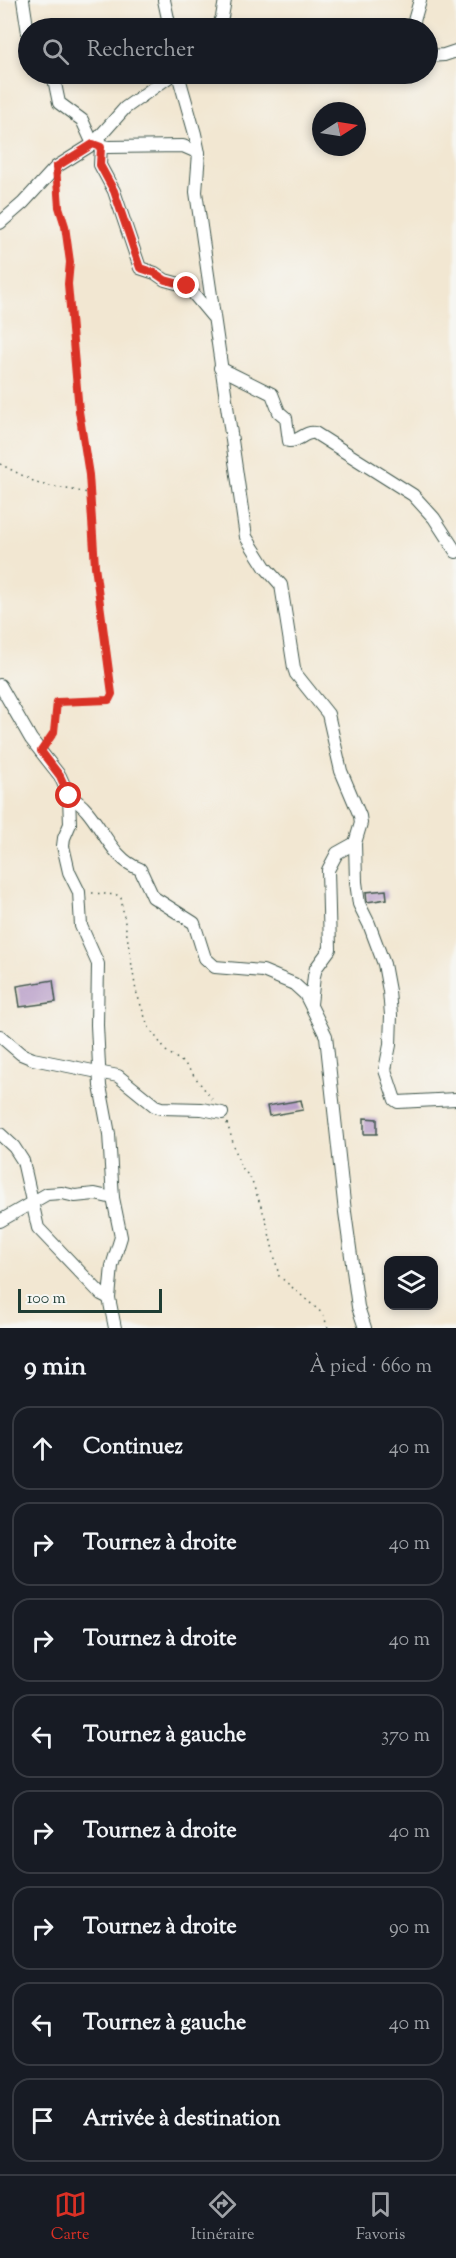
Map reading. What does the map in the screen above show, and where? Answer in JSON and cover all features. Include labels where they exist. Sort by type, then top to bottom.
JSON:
[{"type":"street","points":[[24,0],[26,18]]},
{"type":"street","points":[[164,0],[168,18]]},
{"type":"street","points":[[221,18],[225,0]]},
{"type":"street","points":[[415,18],[420,0]]},
{"type":"street","points":[[438,55],[456,51]]},
{"type":"street","points":[[55,84],[59,103],[82,120],[97,145],[100,165],[114,191],[140,268],[155,273],[165,280],[187,286],[213,317]]},
{"type":"street","points":[[0,224],[56,167],[97,145],[125,108],[159,84]]},
{"type":"street","points":[[181,84],[199,153],[195,184],[247,541],[281,585],[296,674],[328,714],[341,771],[360,816],[361,823],[354,843],[359,904],[384,964],[389,991],[391,1035],[386,1070],[392,1093],[398,1102],[456,1099]]},
{"type":"street","points":[[183,146],[195,134]]},
{"type":"street","points":[[97,145],[183,146],[199,153]]},
{"type":"street","points":[[220,368],[272,394],[279,412],[286,418],[289,441],[295,441],[308,433],[315,434],[413,495],[434,518],[456,552]]},
{"type":"street","points":[[0,685],[41,751],[60,776],[69,796],[70,824],[63,846],[69,872],[79,892],[81,926],[98,964],[97,1025],[100,1086],[109,1134],[113,1198],[121,1237],[111,1266],[108,1298],[115,1328]]},
{"type":"street","points":[[69,796],[86,809],[115,850],[132,867],[141,869],[153,897],[194,923],[205,958],[209,963],[215,967],[263,971],[274,975],[299,987],[311,1005],[328,1045],[345,1212],[358,1307],[365,1328]]},
{"type":"street","points":[[311,1005],[316,968],[330,949],[328,870],[337,853],[354,843]]},
{"type":"street","points":[[0,1035],[21,1054],[33,1059],[53,1065],[100,1072],[124,1080],[155,1106],[202,1109],[222,1113]]},
{"type":"street","points":[[0,1134],[15,1147],[23,1161],[38,1228],[101,1294],[108,1298]]},
{"type":"street","points":[[0,1221],[47,1194],[62,1193],[75,1196],[95,1194],[113,1198]]},
{"type":"path","points":[[41,751],[54,732],[57,702],[112,698],[95,566],[90,494],[75,366],[68,284],[70,262],[65,226],[59,207],[56,167]]},
{"type":"path","points":[[0,464],[39,484],[90,494]]},
{"type":"building","points":[[386,890],[387,899],[367,902],[366,892]]},
{"type":"building","points":[[53,980],[56,1002],[20,1007],[17,986]]},
{"type":"building","points":[[301,1100],[303,1110],[269,1116],[267,1106]]},
{"type":"building","points":[[364,1118],[377,1119],[377,1134],[364,1134]]},
{"type":"route","points":[[69,796],[60,776],[41,751],[54,732],[57,702],[109,700],[112,694],[95,566],[89,475],[79,411],[68,284],[70,262],[65,226],[59,207],[56,167],[93,144],[101,147],[100,165],[114,191],[141,270],[187,286]]}]
